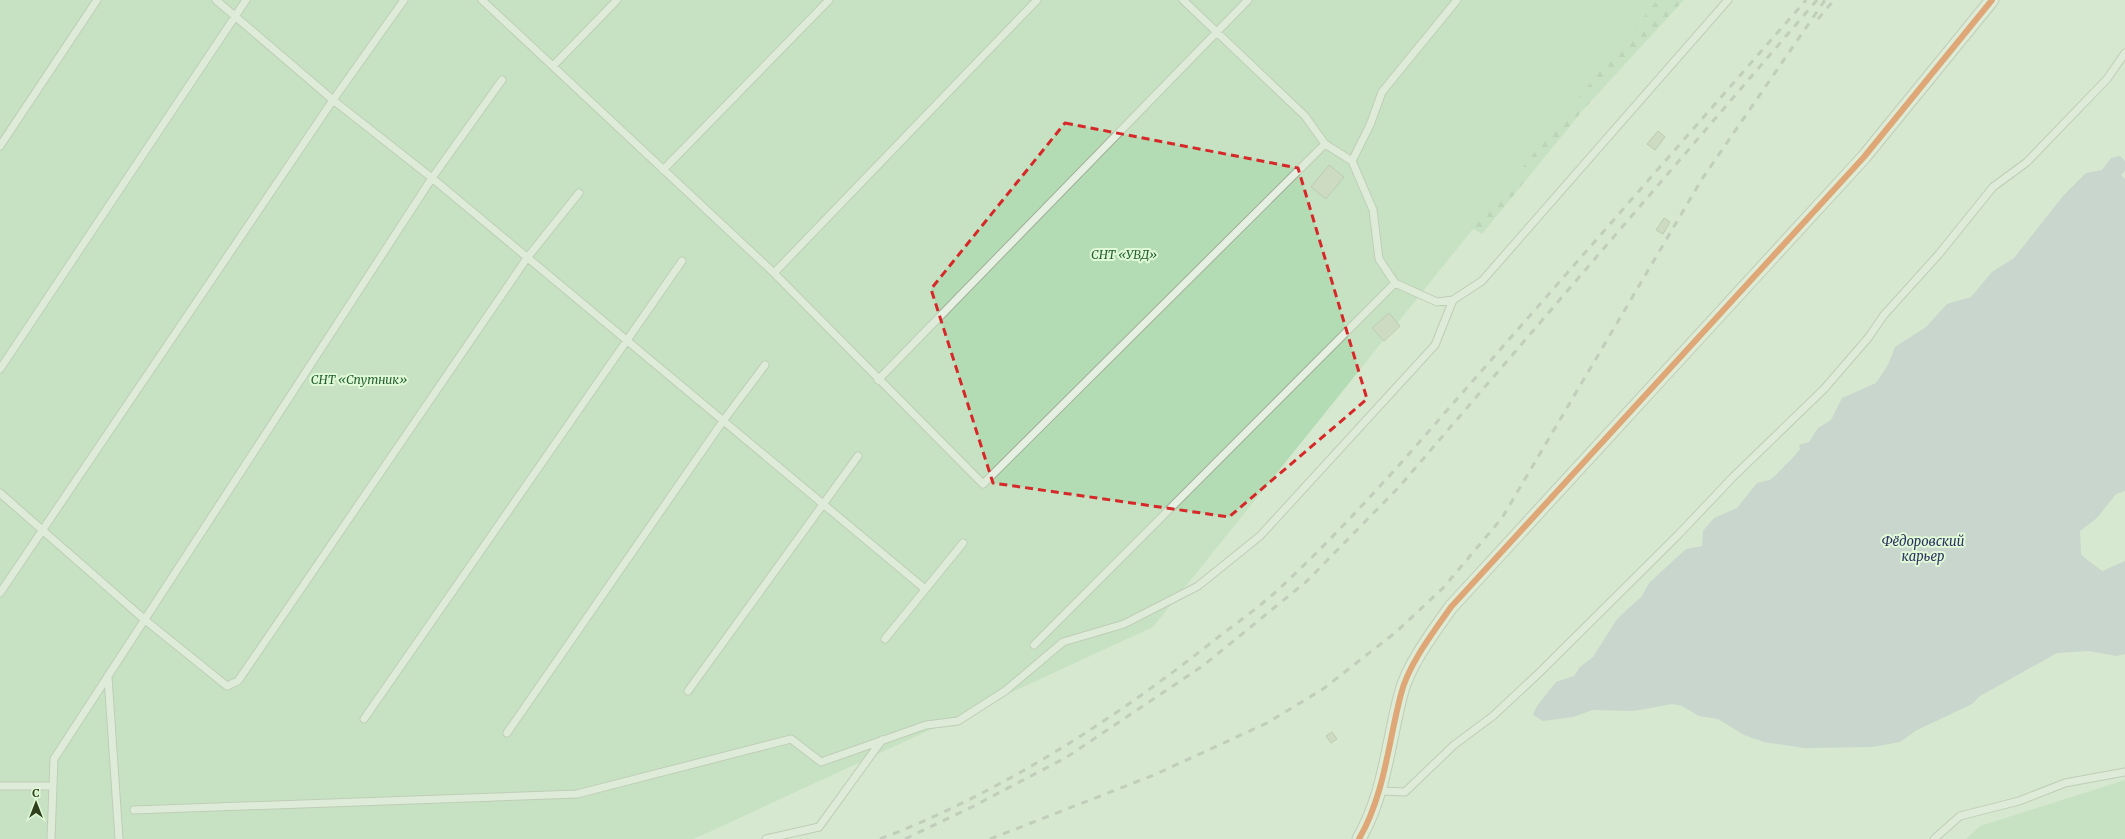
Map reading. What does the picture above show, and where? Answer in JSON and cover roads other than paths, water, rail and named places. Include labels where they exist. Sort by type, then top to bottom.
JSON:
[{"type":"street","points":[[1359,839],[1370,820],[1381,791],[1401,692],[1423,646],[1451,607],[1864,156],[1992,0]]},
{"type":"lane","points":[[0,146],[97,0]]},
{"type":"lane","points":[[216,0],[332,100],[432,178],[925,589]]},
{"type":"lane","points":[[0,369],[246,0]]},
{"type":"lane","points":[[0,593],[332,100],[404,0]]},
{"type":"lane","points":[[482,0],[774,273],[878,380],[983,484],[1325,144]]},
{"type":"lane","points":[[553,66],[617,0]]},
{"type":"lane","points":[[663,170],[829,0]]},
{"type":"lane","points":[[774,273],[1037,0]]},
{"type":"lane","points":[[1183,0],[1305,116],[1325,144],[1352,161],[1373,210],[1379,259],[1395,283],[1437,302],[1453,300],[1482,281],[1728,0]]},
{"type":"lane","points":[[878,380],[1248,0]]},
{"type":"lane","points":[[1352,161],[1370,125],[1382,92],[1457,0]]},
{"type":"lane","points":[[1381,791],[1405,792],[1454,745],[1493,716],[1582,631],[1733,477],[1824,389],[1868,338],[1884,315],[1939,254],[1994,187],[2027,162],[2107,79],[2125,53]]},
{"type":"lane","points":[[51,839],[54,759],[432,178],[502,80]]},
{"type":"lane","points":[[0,493],[145,620],[227,686],[238,681],[527,258],[579,193]]},
{"type":"lane","points":[[364,719],[682,261]]},
{"type":"lane","points":[[1034,645],[1395,283]]},
{"type":"lane","points":[[134,810],[577,794],[791,739],[821,762],[926,725],[958,721],[1005,691],[1063,642],[1124,624],[1198,586],[1260,536],[1435,346],[1453,300]]},
{"type":"lane","points":[[507,733],[722,421],[765,365]]},
{"type":"lane","points":[[688,691],[858,456]]},
{"type":"lane","points":[[885,639],[963,543]]},
{"type":"lane","points":[[108,677],[119,839]]},
{"type":"lane","points":[[766,839],[819,827],[883,739]]},
{"type":"lane","points":[[1934,839],[1960,816],[2019,802],[2065,783],[2125,772]]},
{"type":"lane","points":[[0,786],[53,786]]},
{"type":"water","name":"Фёдоровский карьер","points":[[2120,156],[2125,161],[2125,171],[2121,175],[2125,179],[2125,491],[2116,494],[2097,518],[2080,531],[2081,555],[2102,571],[2125,561],[2125,654],[2117,656],[2088,651],[2057,653],[1980,696],[1972,704],[1917,730],[1900,742],[1872,747],[1804,748],[1764,742],[1744,735],[1718,719],[1699,716],[1682,706],[1672,704],[1634,711],[1593,710],[1573,717],[1543,721],[1533,715],[1537,706],[1556,682],[1574,676],[1580,667],[1593,657],[1617,619],[1642,596],[1649,583],[1686,549],[1702,546],[1703,531],[1714,518],[1737,508],[1757,483],[1772,479],[1799,451],[1799,445],[1809,442],[1818,428],[1831,420],[1842,398],[1876,383],[1888,365],[1895,347],[1926,327],[1947,304],[1971,297],[1992,272],[2014,258],[2063,196],[2086,173],[2102,170],[2111,158]]},
{"type":"railway","points":[[880,839],[925,821],[968,800],[1054,753],[1135,700],[1273,594],[1327,542],[1401,463],[1806,0]]},
{"type":"railway","points":[[905,839],[972,807],[1067,757],[1204,665],[1307,581],[1399,487],[1817,0]]},
{"type":"railway","points":[[990,839],[1154,775],[1267,723],[1323,689],[1396,632],[1443,588],[1502,518],[1702,179],[1825,0]]},
{"type":"railway","points":[[1818,19],[1834,0]]},
{"type":"park label","name":"СНТ «УВД»","points":[[1124,255]]},
{"type":"park label","name":"СНТ «Спутник»","points":[[359,380]]}]
